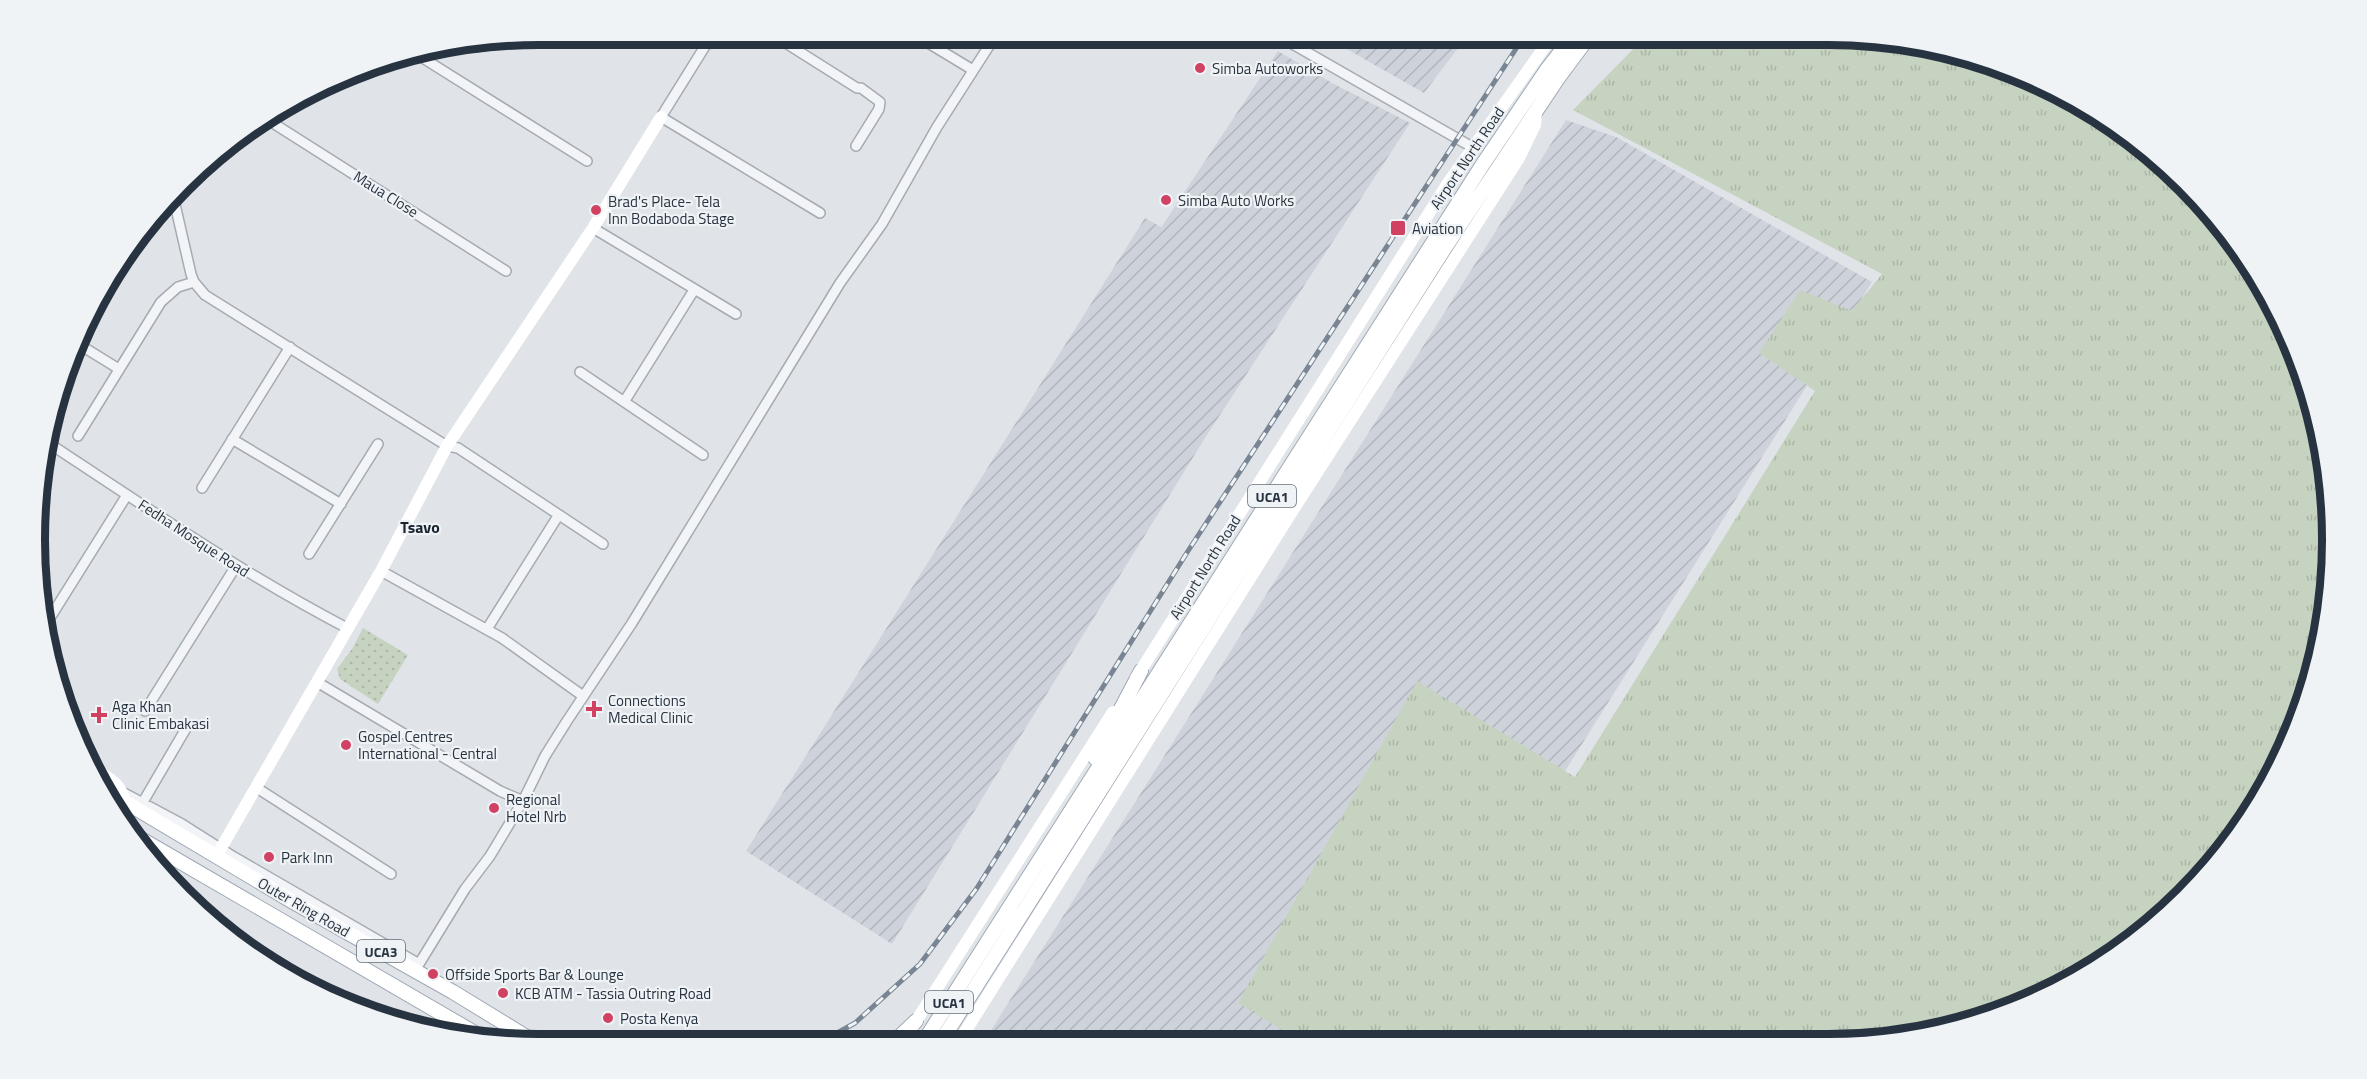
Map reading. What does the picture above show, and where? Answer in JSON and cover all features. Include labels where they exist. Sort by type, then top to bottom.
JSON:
[{"type":"main road","name":"Airport North Road","points":[[907,1034],[1141,671],[1263,473],[1472,147],[1545,45]]},
{"type":"main road","name":"Airport North Road","points":[[929,1034],[1483,164],[1566,45]]},
{"type":"main road","name":"Airport North Road","points":[[946,1034],[1446,246],[1582,45]]},
{"type":"main road","name":"Airport North Road","points":[[964,1034],[1293,510],[1519,158],[1535,125],[1537,109]]},
{"type":"main road","points":[[222,854],[347,627],[381,571],[447,446],[593,228],[661,117]]},
{"type":"main road","points":[[1080,796],[1099,751],[1141,671]]},
{"type":"main road","name":"UCA3","points":[[106,777],[115,783],[124,797]]},
{"type":"main road","name":"Outer Ring Road","points":[[115,794],[222,854],[521,1033]]},
{"type":"main road","name":"Outer Ring Road","points":[[150,844],[467,1028]]},
{"type":"main road","points":[[902,1034],[916,1020]]},
{"type":"street","points":[[705,45],[661,117],[820,213]]},
{"type":"street","points":[[790,45],[856,88],[861,88],[881,104],[856,146]]},
{"type":"street","points":[[933,45],[973,70]]},
{"type":"street","points":[[124,797],[143,802],[222,854],[419,964],[465,889],[490,856],[523,801],[545,756],[632,623],[840,284],[882,224],[989,45]]},
{"type":"street","points":[[1296,45],[1472,147]]},
{"type":"street","points":[[425,59],[587,161]]},
{"type":"street","name":"Maua Close","points":[[273,123],[506,271]]},
{"type":"street","points":[[175,205],[194,282],[205,295],[447,446],[458,448],[603,544]]},
{"type":"street","points":[[593,228],[694,291],[736,314]]},
{"type":"street","points":[[78,436],[161,302],[178,287],[194,282]]},
{"type":"street","points":[[624,402],[694,291]]},
{"type":"street","points":[[202,488],[290,347]]},
{"type":"street","points":[[84,348],[119,369]]},
{"type":"street","points":[[579,372],[703,455]]},
{"type":"street","points":[[232,439],[341,504]]},
{"type":"street","points":[[309,555],[378,444]]},
{"type":"street","name":"Fedha Mosque Road","points":[[54,447],[236,566],[288,597],[347,627]]},
{"type":"street","points":[[51,616],[127,495]]},
{"type":"street","points":[[487,629],[558,516]]},
{"type":"street","points":[[145,711],[236,566]]},
{"type":"street","points":[[381,571],[518,648],[583,696]]},
{"type":"street","points":[[317,682],[500,791],[523,801]]},
{"type":"street","points":[[143,802],[188,725]]},
{"type":"street","points":[[257,788],[391,874]]},
{"type":"shaded area","points":[[1340,45],[1460,45],[1424,93]]},
{"type":"shaded area","points":[[1278,51],[1334,84],[1410,123],[1205,438],[892,944],[746,851],[1145,218],[1163,228],[1162,226]]},
{"type":"shaded area","points":[[1566,120],[1616,137],[1872,282],[1400,1034],[989,1034]]},
{"type":"green space","points":[[1637,45],[1860,46],[1892,49],[1955,62],[1986,71],[2046,96],[2075,111],[2129,147],[2154,168],[2199,213],[2220,238],[2256,292],[2296,381],[2318,475],[2321,507],[2321,572],[2318,604],[2305,667],[2296,698],[2271,758],[2256,787],[2220,841],[2199,866],[2154,911],[2129,932],[2075,968],[1986,1008],[1924,1024],[1860,1033],[1289,1034],[1238,1003],[1417,681],[1575,777],[1815,391],[1759,353],[1800,290],[1852,311],[1882,274],[1573,110]]},
{"type":"green space","points":[[363,628],[408,655],[378,704],[340,679],[337,669],[352,649]]},
{"type":"railway","points":[[835,1034],[855,1023],[920,964],[977,888],[1188,551],[1518,45]]},
{"type":"railway","points":[[242,935],[308,976]]},
{"type":"place","name":"Simba Autoworks","points":[[1200,68]]},
{"type":"place","name":"Simba Auto Works","points":[[1166,200]]},
{"type":"place","name":"Brad's Place- Tela Inn Bodaboda Stage","points":[[596,210]]},
{"type":"place","name":"Aviation","points":[[1398,228]]},
{"type":"place","name":"Connections Medical Clinic","points":[[594,709]]},
{"type":"place","name":"Aga Khan Clinic Embakasi","points":[[99,715]]},
{"type":"place","name":"Gospel Centres International - Central","points":[[346,745]]},
{"type":"place","name":"Regional Hotel Nrb","points":[[494,808]]},
{"type":"place","name":"Park Inn","points":[[269,857]]},
{"type":"place","name":"Offside Sports Bar & Lounge","points":[[433,974]]},
{"type":"place","name":"KCB ATM - Tassia Outring Road","points":[[503,993]]},
{"type":"place","name":"Posta Kenya","points":[[608,1018]]},
{"type":"district","name":"Tsavo","points":[[420,527]]}]
